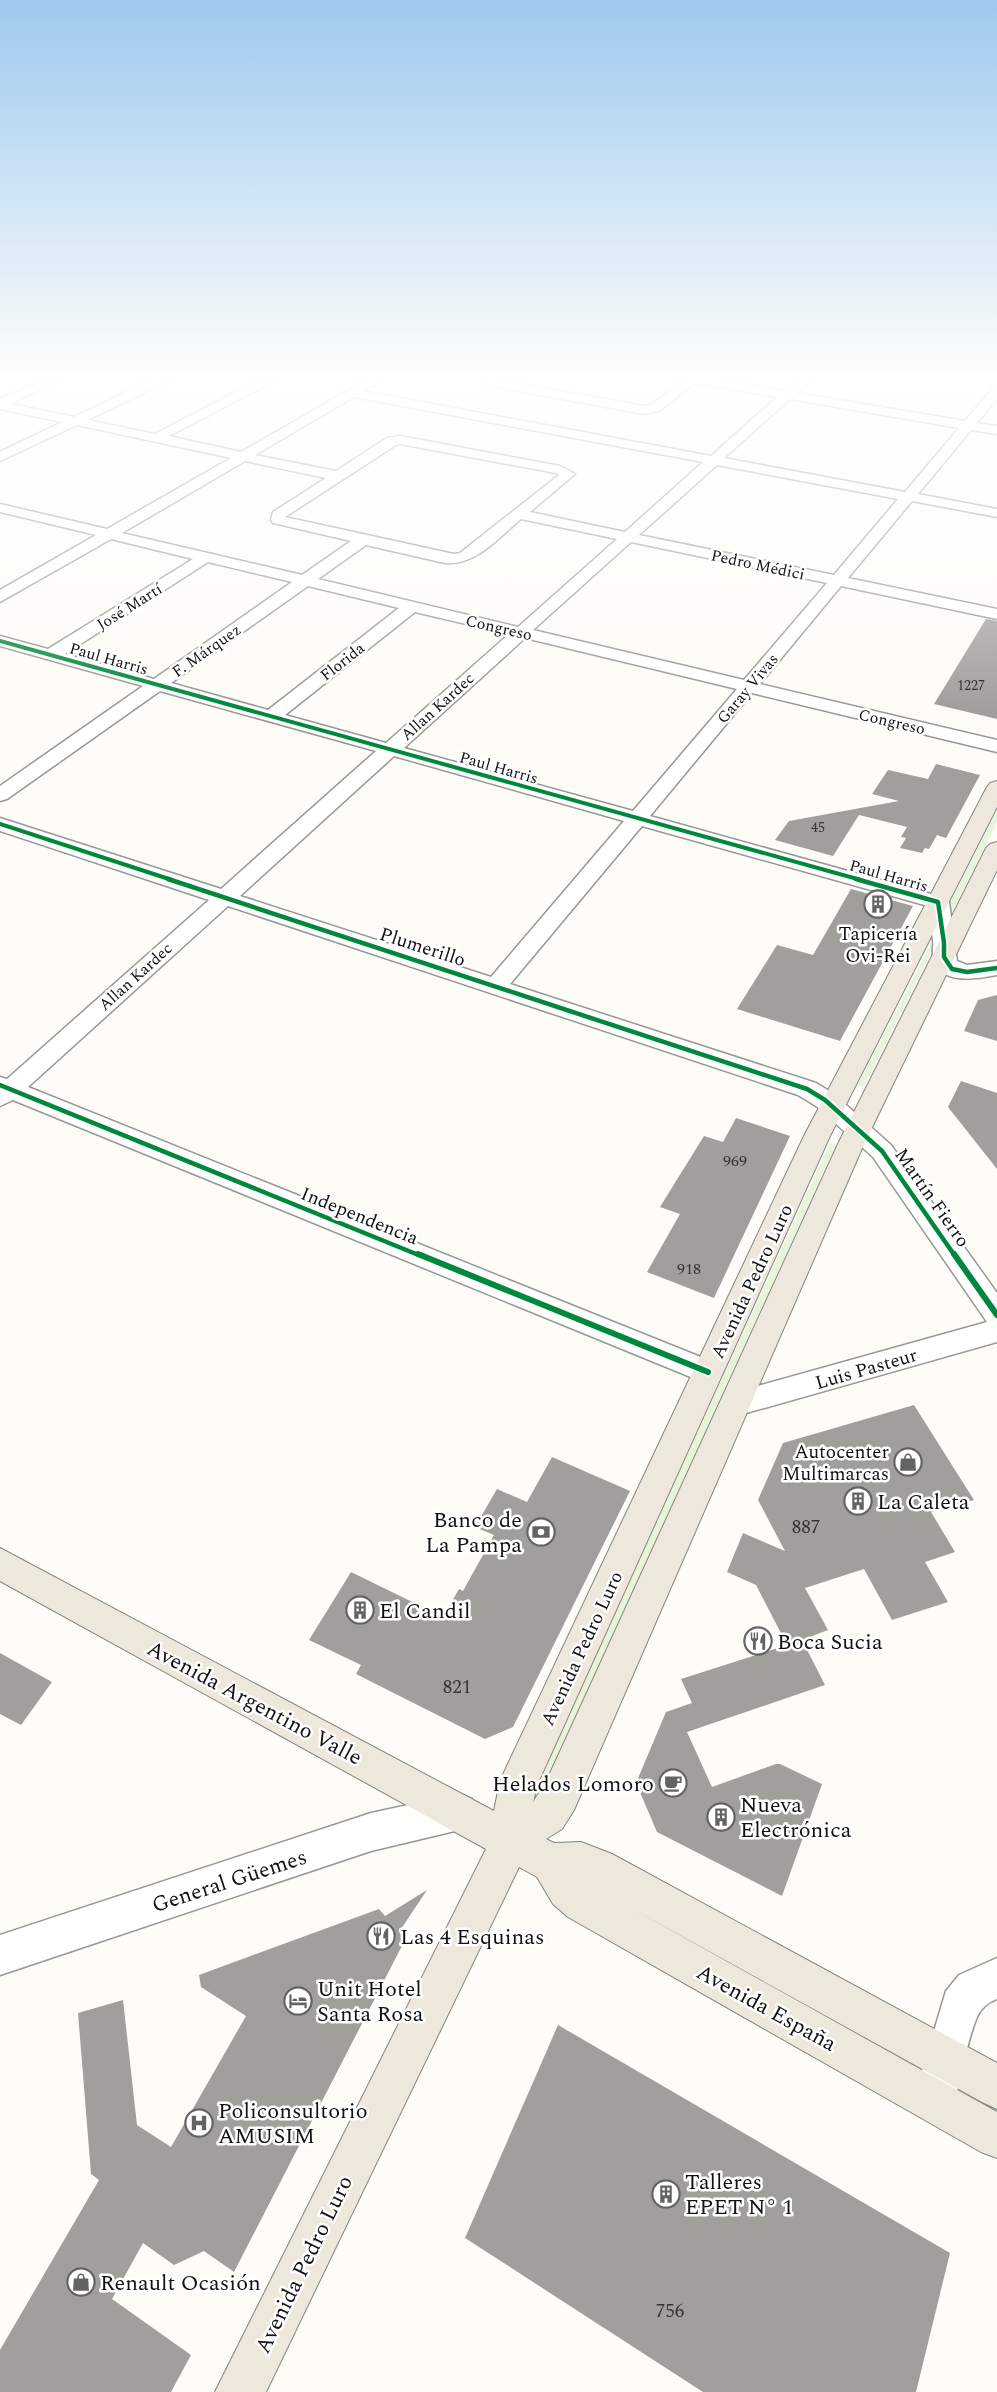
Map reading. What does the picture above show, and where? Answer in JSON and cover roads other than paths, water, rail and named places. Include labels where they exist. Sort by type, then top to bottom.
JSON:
[{"type":"main road","name":"Avenida Pedro Luro","points":[[240,2392],[511,1840],[514,1802],[519,1781],[832,1106],[997,787]]},
{"type":"main road","name":"Avenida Pedro Luro","points":[[511,1840],[548,1815],[560,1796],[859,1129],[997,848]]},
{"type":"main road","name":"Avenida Argentino Valle","points":[[0,1563],[511,1840]]},
{"type":"main road","name":"Avenida España","points":[[511,1840],[551,1863],[567,1890],[582,1903],[997,2136]]},
{"type":"main road","name":"Avenida España","points":[[551,1863],[581,1862],[598,1868],[997,2087]]},
{"type":"street","points":[[0,597],[190,488]]},
{"type":"street","points":[[320,488],[278,515],[277,519],[282,522],[363,540],[457,559],[465,556],[553,488]]},
{"type":"street","name":"Allan Kardec","points":[[3,1091],[224,897],[681,488]]},
{"type":"street","points":[[862,488],[997,513]]},
{"type":"street","name":"Garay Vivas","points":[[496,986],[915,488]]},
{"type":"street","name":"Congreso","points":[[0,508],[997,746]]},
{"type":"street","name":"Pedro Médici","points":[[519,514],[997,614]]},
{"type":"street","name":"F. Márquez","points":[[0,795],[363,540]]},
{"type":"street","name":"José Martí","points":[[52,655],[206,557]]},
{"type":"street","name":"Florida","points":[[272,716],[412,606]]},
{"type":"street","name":"Paul Harris","points":[[0,641],[938,902],[944,943],[944,957]]},
{"type":"street","name":"Plumerillo","points":[[0,824],[797,1084],[817,1094],[832,1106]]},
{"type":"street","points":[[944,957],[951,967],[962,971],[974,972],[997,968]]},
{"type":"street","name":"Independencia","points":[[3,1091],[708,1372]]},
{"type":"street","name":"Martín Fierro","points":[[832,1106],[859,1129],[889,1160],[997,1315]]},
{"type":"street","name":"Luis Pasteur","points":[[736,1404],[997,1331]]},
{"type":"street","name":"General Güemes","points":[[0,1956],[372,1832],[459,1812]]},
{"type":"street","points":[[934,2101],[956,2017],[963,1999],[973,1989],[997,1978]]},
{"type":"place","name":"Tapicería Ovi-Rei","points":[[878,904]]},
{"type":"place","name":"Autocenter Multimarcas","points":[[908,1462]]},
{"type":"place","name":"La Caleta","points":[[858,1501]]},
{"type":"place","name":"Banco de La Pampa","points":[[541,1532]]},
{"type":"place","name":"El Candil","points":[[360,1610]]},
{"type":"place","name":"Boca Sucia","points":[[758,1641]]},
{"type":"place","name":"Helados Lomoro","points":[[673,1783]]},
{"type":"place","name":"Nueva Electrónica","points":[[721,1817]]},
{"type":"place","name":"Las 4 Esquinas","points":[[381,1936]]},
{"type":"place","name":"Unit Hotel Santa Rosa","points":[[298,2001]]},
{"type":"place","name":"Policonsultorio AMUSIM","points":[[199,2123]]},
{"type":"place","name":"Talleres EPET N° 1","points":[[666,2194]]},
{"type":"place","name":"Renault Ocasión","points":[[81,2282]]}]
